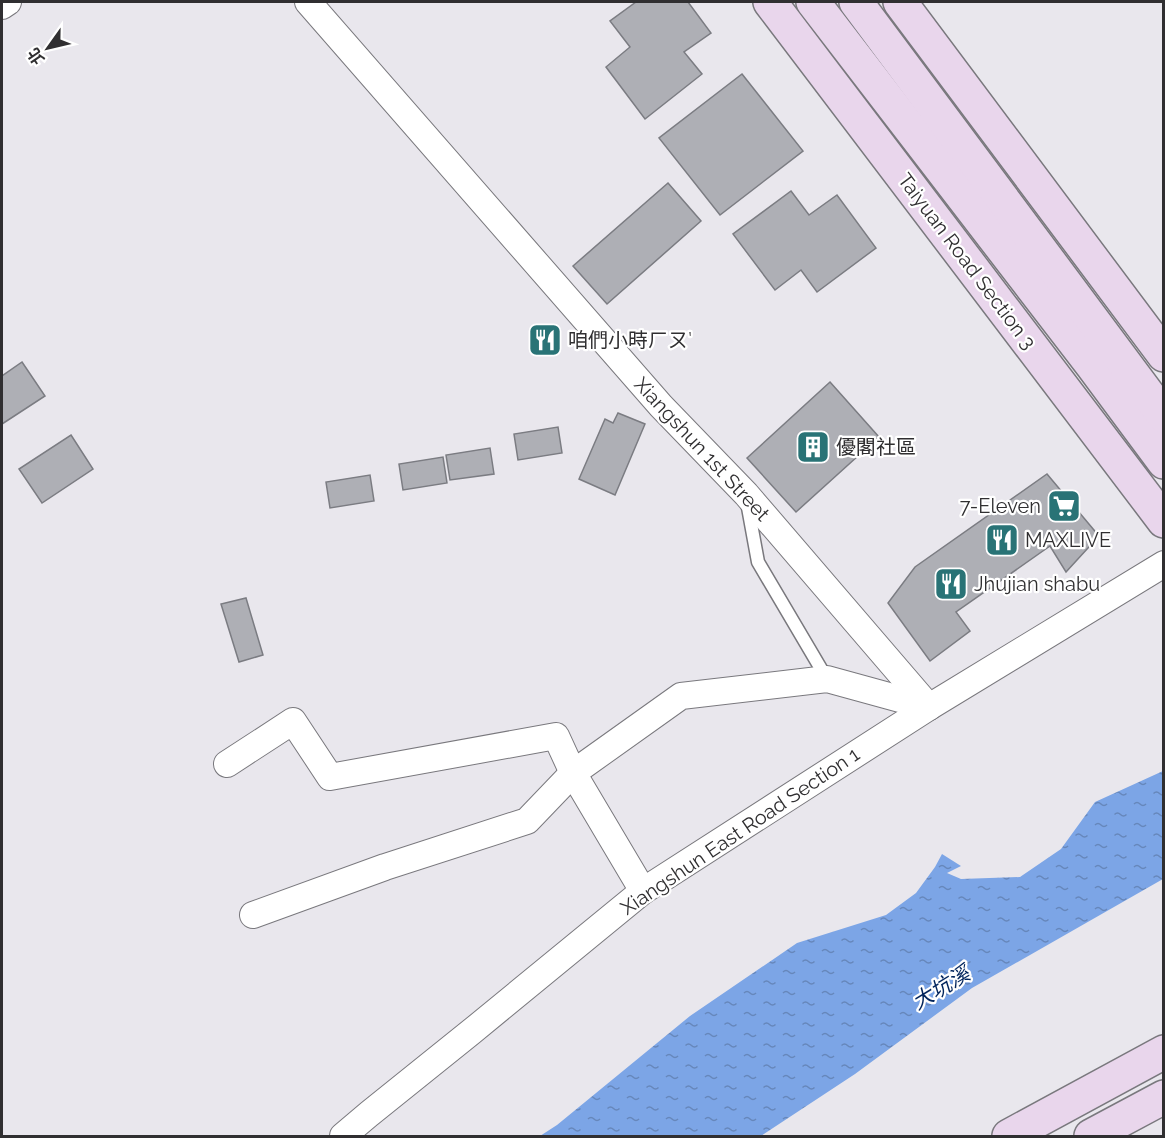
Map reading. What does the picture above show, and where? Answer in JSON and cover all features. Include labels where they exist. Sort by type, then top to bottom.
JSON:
[{"type":"main road","name":"Taiyuan Road Section 3","points":[[770,2],[1164,521]]},
{"type":"main road","name":"Taiyuan Road Section 3","points":[[813,2],[1164,462]]},
{"type":"main road","points":[[856,2],[1164,416]]},
{"type":"main road","points":[[900,2],[1164,355]]},
{"type":"main road","points":[[1010,1137],[1164,1052]]},
{"type":"main road","points":[[1091,1137],[1164,1096]]},
{"type":"street","points":[[2,6],[8,2]]},
{"type":"street","name":"Xiangshun 1st Street","points":[[308,2],[661,406],[746,494],[929,707]]},
{"type":"street","name":"Xiangshun East Road Section 1","points":[[343,1137],[643,891],[929,707],[1164,564]]},
{"type":"street","points":[[253,915],[385,867],[527,820],[573,773],[681,696],[827,679],[929,707]]},
{"type":"street","points":[[227,764],[293,721],[330,777],[556,736],[573,773],[643,891]]},
{"type":"lane","points":[[746,494],[758,562],[827,679]]},
{"type":"water","name":"大坑溪","points":[[1163,771],[1163,879],[972,988],[855,1074],[761,1136],[540,1136],[557,1125],[690,1016],[797,943],[886,915],[916,893],[942,854],[961,866],[947,873],[961,879],[1020,877],[1061,849],[1095,802]]},
{"type":"building","points":[[636,2],[688,2],[711,33],[684,52],[702,74],[645,119],[606,67],[630,47],[610,21]]},
{"type":"building","points":[[742,74],[803,151],[720,215],[659,138]]},
{"type":"building","points":[[668,183],[701,221],[607,304],[573,266]]},
{"type":"building","points":[[791,191],[809,215],[837,195],[876,248],[817,292],[801,270],[775,290],[733,234]]},
{"type":"building","points":[[22,362],[45,396],[2,424],[2,376]]},
{"type":"building","name":"優閣社區","points":[[830,382],[879,437],[796,512],[747,458]]},
{"type":"building","points":[[618,413],[645,424],[615,495],[579,479],[605,419],[613,423]]},
{"type":"building","points":[[558,427],[562,453],[518,460],[514,434]]},
{"type":"building","points":[[71,435],[93,469],[42,503],[19,469]]},
{"type":"building","points":[[490,448],[494,474],[450,480],[446,455]]},
{"type":"building","points":[[443,457],[447,483],[403,490],[399,464]]},
{"type":"building","points":[[1047,474],[1099,536],[1066,572],[1050,546],[956,612],[970,631],[930,661],[888,603],[915,567]]},
{"type":"building","points":[[370,475],[374,501],[330,508],[326,482]]},
{"type":"building","points":[[246,598],[263,655],[239,662],[221,604]]},
{"type":"place","name":"咱們小時ㄏㄡˋ","points":[[545,340]]},
{"type":"place","name":"優閣社區","points":[[813,447]]},
{"type":"place","name":"7-Eleven","points":[[1064,506]]},
{"type":"place","name":"MAXLIVE","points":[[1002,540]]},
{"type":"place","name":"Jhujian shabu","points":[[951,584]]}]
